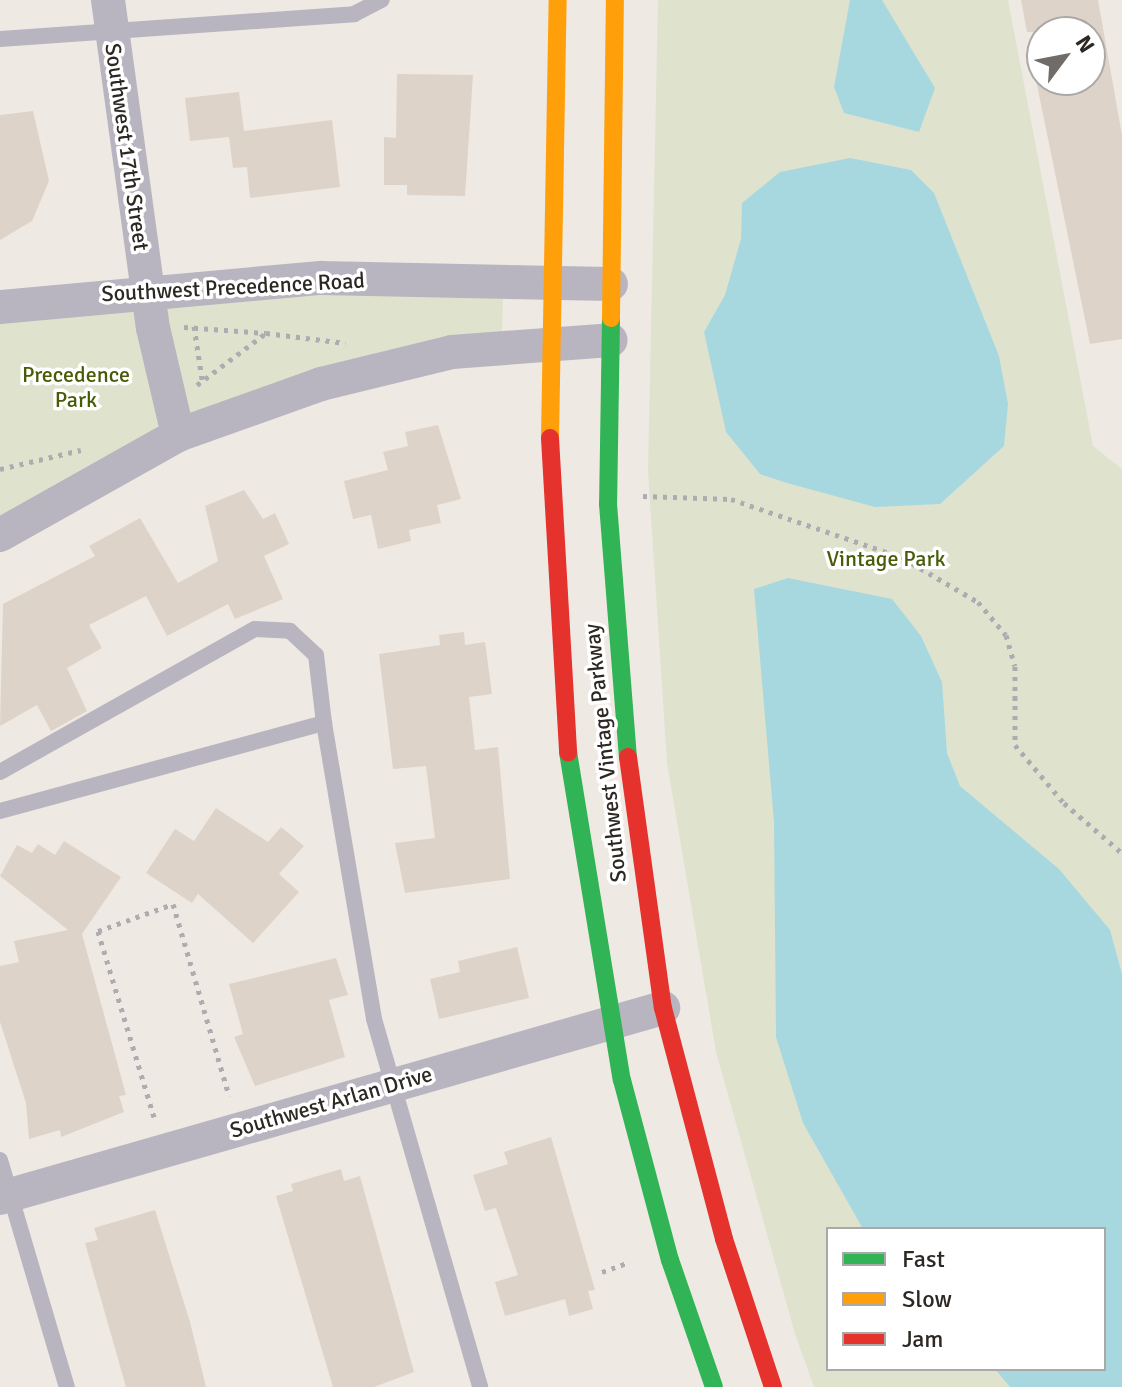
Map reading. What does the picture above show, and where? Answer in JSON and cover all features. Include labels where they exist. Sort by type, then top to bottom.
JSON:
[{"type":"street","name":"Southwest Vintage Parkway","points":[[558,0],[549,342],[563,720],[610,1024],[654,1205],[714,1387]]},
{"type":"street","name":"Southwest Vintage Parkway","points":[[615,0],[611,340],[616,674],[663,1008],[724,1239],[773,1387]]},
{"type":"street","name":"Southwest 17th Street","points":[[110,16],[147,289],[178,435]]},
{"type":"street","name":"Southwest Precedence Road","points":[[0,307],[147,289],[321,278],[611,284]]},
{"type":"street","points":[[0,535],[178,435],[384,366],[549,342],[611,340]]},
{"type":"street","name":"Southwest Arlan Drive","points":[[5,1197],[663,1008]]},
{"type":"lane","points":[[0,39],[110,16],[354,14],[382,0]]},
{"type":"lane","points":[[0,772],[255,629],[279,628],[308,644],[324,680],[324,723],[391,1086],[480,1387]]},
{"type":"lane","points":[[0,811],[324,723]]},
{"type":"lane","points":[[0,1160],[5,1197],[67,1387]]},
{"type":"path","points":[[188,287],[203,380]]},
{"type":"path","points":[[642,483],[642,511]]},
{"type":"path","points":[[642,496],[731,499],[903,558],[978,602],[1006,635],[1015,666],[1015,745],[1064,803],[1122,853]]},
{"type":"path","points":[[154,1117],[98,931],[173,904],[229,1096]]},
{"type":"path","points":[[602,1272],[630,1262]]},
{"type":"green space","name":"Vintage Park","points":[[658,0],[1008,0],[1093,446],[1122,469],[1122,1387],[814,1387],[795,1334],[716,1052],[667,763],[648,471]]},
{"type":"green space","name":"Precedence Park","points":[[278,294],[503,296],[502,333],[219,402],[126,446],[0,521],[0,321]]},
{"type":"water","points":[[850,0],[882,0],[935,88],[919,132],[844,113],[834,87]]},
{"type":"water","points":[[850,158],[911,170],[934,193],[999,356],[1008,404],[1004,446],[940,504],[875,507],[760,474],[726,432],[704,332],[725,295],[741,239],[742,203],[780,172]]},
{"type":"water","points":[[788,578],[892,599],[921,636],[942,682],[947,753],[960,786],[1059,869],[1110,930],[1122,974],[1122,1387],[1010,1387],[997,1371],[1106,1371],[1106,1227],[862,1227],[803,1123],[776,1037],[774,822],[754,589]]},
{"type":"building","points":[[1021,0],[1098,0],[1101,16],[1026,16],[1026,27]]},
{"type":"building","points":[[1106,45],[1122,135],[1122,339],[1090,344],[1039,96],[1106,96]]},
{"type":"building","points":[[397,74],[473,75],[465,196],[407,195],[407,185],[384,185],[384,137],[396,138]]},
{"type":"building","points":[[239,92],[244,131],[332,120],[340,187],[250,198],[247,167],[233,168],[229,137],[190,141],[185,98]]},
{"type":"building","points":[[33,111],[49,181],[32,221],[0,240],[0,115]]},
{"type":"building","points":[[438,425],[461,499],[437,505],[441,523],[409,530],[411,541],[378,549],[371,515],[353,519],[344,481],[388,470],[383,452],[408,446],[405,432]]},
{"type":"building","points":[[244,490],[263,519],[275,513],[289,544],[264,556],[283,599],[235,619],[228,604],[167,636],[146,596],[89,625],[102,648],[67,668],[87,711],[51,731],[37,705],[0,726],[3,604],[95,556],[89,546],[140,518],[178,583],[218,561],[205,506]]},
{"type":"building","points":[[464,632],[465,645],[485,642],[492,694],[469,697],[475,750],[498,747],[510,879],[405,893],[395,843],[435,838],[426,766],[393,769],[379,654],[440,645],[439,635]]},
{"type":"building","points":[[216,808],[268,842],[281,827],[304,846],[279,874],[299,892],[253,943],[198,894],[192,903],[146,873],[175,829],[194,841]]},
{"type":"building","points":[[64,841],[121,877],[82,934],[126,1095],[119,1096],[124,1112],[61,1137],[60,1130],[29,1139],[26,1103],[0,1022],[0,966],[19,962],[14,941],[68,930],[0,876],[17,845],[32,853],[38,844],[55,855]]},
{"type":"building","points":[[517,947],[529,998],[439,1019],[430,979],[460,972],[458,961]]},
{"type":"building","points":[[336,958],[348,995],[329,1000],[345,1057],[255,1086],[234,1037],[243,1034],[229,984]]},
{"type":"building","points":[[551,1137],[595,1290],[588,1291],[593,1309],[569,1316],[565,1299],[505,1316],[495,1282],[518,1275],[496,1208],[485,1211],[473,1175],[508,1164],[504,1152]]},
{"type":"building","points":[[341,1169],[344,1181],[360,1176],[414,1372],[374,1387],[333,1387],[276,1196],[293,1191],[291,1184]]},
{"type":"building","points":[[155,1210],[190,1322],[206,1387],[126,1387],[85,1243],[98,1240],[94,1228]]},
{"type":"traffic: fast","points":[[611,318],[608,504],[628,757]]},
{"type":"traffic: fast","points":[[568,752],[622,1080],[670,1260],[714,1387]]},
{"type":"traffic: slow","points":[[550,438],[558,0]]},
{"type":"traffic: slow","points":[[611,318],[615,0]]},
{"type":"traffic: jam","points":[[550,438],[568,752]]},
{"type":"traffic: jam","points":[[628,757],[663,1008],[724,1239],[773,1387]]}]
